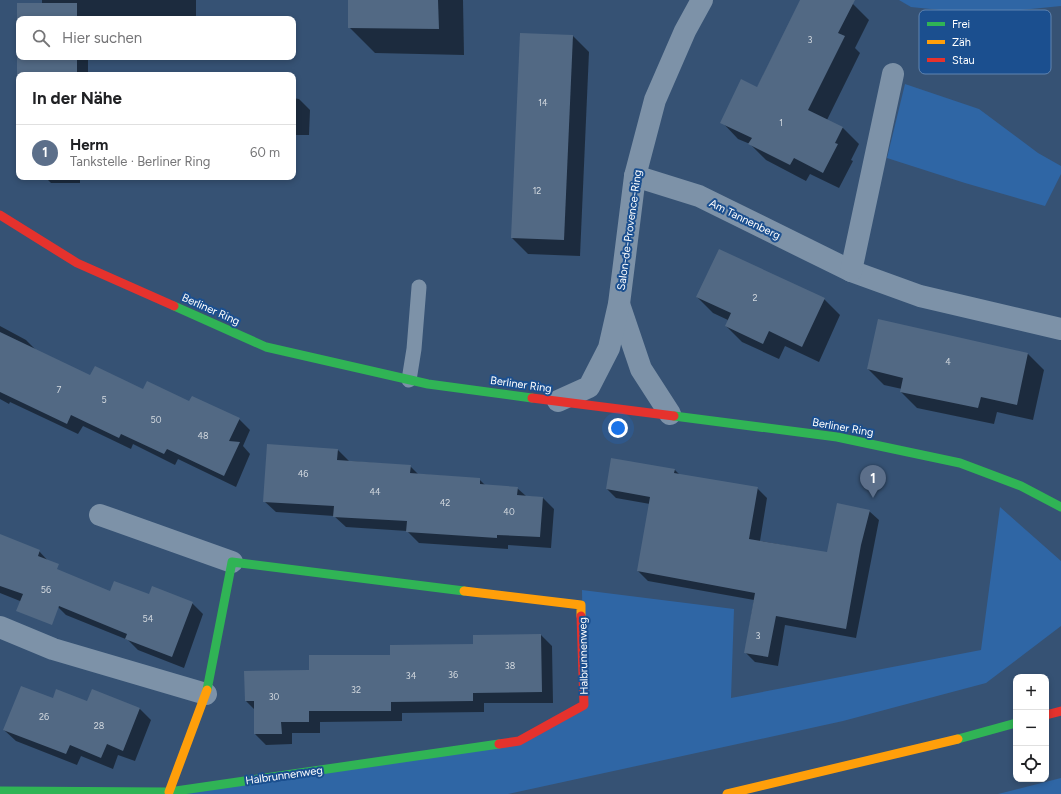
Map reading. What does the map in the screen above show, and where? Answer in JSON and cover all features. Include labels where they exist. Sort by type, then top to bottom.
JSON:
[{"type":"street","name":"Salon-de-Provence-Ring","points":[[558,401],[589,386],[609,348],[619,304],[635,176],[655,100],[685,32],[702,0]]},
{"type":"street","points":[[850,271],[893,74]]},
{"type":"street","name":"Am Tannenberg","points":[[635,176],[699,196],[850,271],[920,296],[1061,328]]},
{"type":"street","name":"Berliner Ring","points":[[0,215],[77,263],[266,347],[428,384],[670,414],[837,437],[960,463],[1022,486],[1061,507]]},
{"type":"street","name":"Salon-de-Provence-Ring","points":[[619,304],[641,370],[670,414]]},
{"type":"street","name":"Halbrunnenweg","points":[[0,791],[169,792],[519,741],[584,705],[581,605],[232,562],[100,515]]},
{"type":"street","points":[[169,792],[206,694],[232,562]]},
{"type":"street","points":[[0,626],[53,649],[206,694]]},
{"type":"street","points":[[1049,714],[1061,711]]},
{"type":"street","points":[[727,794],[938,745],[1013,724]]},
{"type":"lane","points":[[409,380],[414,349],[419,287]]},
{"type":"shaded area","points":[[899,0],[1061,0],[1061,6],[1020,10],[940,10],[911,7]]},
{"type":"shaded area","points":[[905,84],[979,109],[1038,153],[1061,166],[1061,174],[1045,206],[965,183],[887,158]]},
{"type":"shaded area","points":[[1000,507],[1061,561],[1061,626],[986,683],[843,721],[508,794],[0,794],[169,792],[519,741],[584,705],[582,590],[734,609],[731,698],[981,650]]},
{"type":"shaded area","points":[[1061,778],[1061,794],[998,794],[1049,782]]},
{"type":"building","points":[[348,0],[438,0],[439,29],[348,28]]},
{"type":"building","points":[[800,0],[855,0],[838,33],[845,36],[808,110],[843,127],[835,143],[838,144],[823,173],[794,158],[790,165],[748,144],[752,138],[720,123],[741,79],[757,87]]},
{"type":"building","points":[[17,3],[77,3],[77,16],[17,16]]},
{"type":"building","points":[[520,33],[573,35],[564,240],[511,238]]},
{"type":"building","points":[[17,60],[77,60],[77,72],[17,72]]},
{"type":"building","points":[[719,249],[825,298],[802,347],[769,331],[763,344],[725,326],[731,313],[696,297]]},
{"type":"building","points":[[878,319],[1028,353],[1017,405],[981,397],[978,408],[900,392],[903,378],[867,369]]},
{"type":"building","points":[[0,332],[90,375],[95,366],[143,389],[147,381],[189,401],[192,396],[240,418],[229,441],[240,442],[224,476],[167,449],[164,454],[121,434],[119,438],[71,415],[67,424],[0,392]]},
{"type":"building","points":[[267,444],[338,449],[337,460],[411,465],[410,473],[480,478],[480,484],[518,487],[517,495],[543,497],[540,537],[497,535],[497,538],[406,532],[407,521],[333,517],[334,506],[263,502]]},
{"type":"building","points":[[611,458],[675,469],[674,473],[758,487],[749,539],[827,552],[837,503],[870,510],[861,545],[846,629],[776,616],[768,657],[744,653],[755,593],[637,571],[650,497],[606,489]]},
{"type":"building","points":[[0,534],[40,550],[38,556],[59,564],[57,569],[110,591],[114,581],[149,594],[152,586],[193,602],[172,657],[125,639],[127,634],[59,606],[52,625],[16,611],[23,594],[0,586]]},
{"type":"building","points":[[541,634],[542,692],[473,693],[473,701],[391,702],[391,711],[309,711],[309,722],[281,722],[282,734],[254,734],[254,701],[245,701],[244,671],[309,670],[309,655],[390,655],[390,645],[473,644],[473,635]]},
{"type":"building","points":[[21,686],[53,698],[56,689],[87,701],[92,689],[140,708],[123,751],[107,744],[101,758],[70,745],[66,754],[3,730]]},
{"type":"traffic: fast","points":[[174,306],[266,347],[428,384],[532,398]]},
{"type":"traffic: fast","points":[[674,416],[837,437],[960,463],[1021,486],[1061,507]]},
{"type":"traffic: fast","points":[[207,690],[232,562],[464,591]]},
{"type":"traffic: fast","points":[[958,739],[1013,724]]},
{"type":"traffic: fast","points":[[0,791],[169,792],[499,744]]},
{"type":"traffic: slow","points":[[464,591],[581,605],[581,616]]},
{"type":"traffic: slow","points":[[169,792],[207,690]]},
{"type":"traffic: slow","points":[[727,794],[958,739]]},
{"type":"traffic: jam","points":[[0,215],[77,263],[174,306]]},
{"type":"traffic: jam","points":[[532,398],[674,416]]},
{"type":"traffic: jam","points":[[499,744],[519,741],[584,705],[581,616]]},
{"type":"traffic: jam","points":[[1049,714],[1061,711]]},
{"type":"place","name":"Herm","points":[[873,498]]}]
